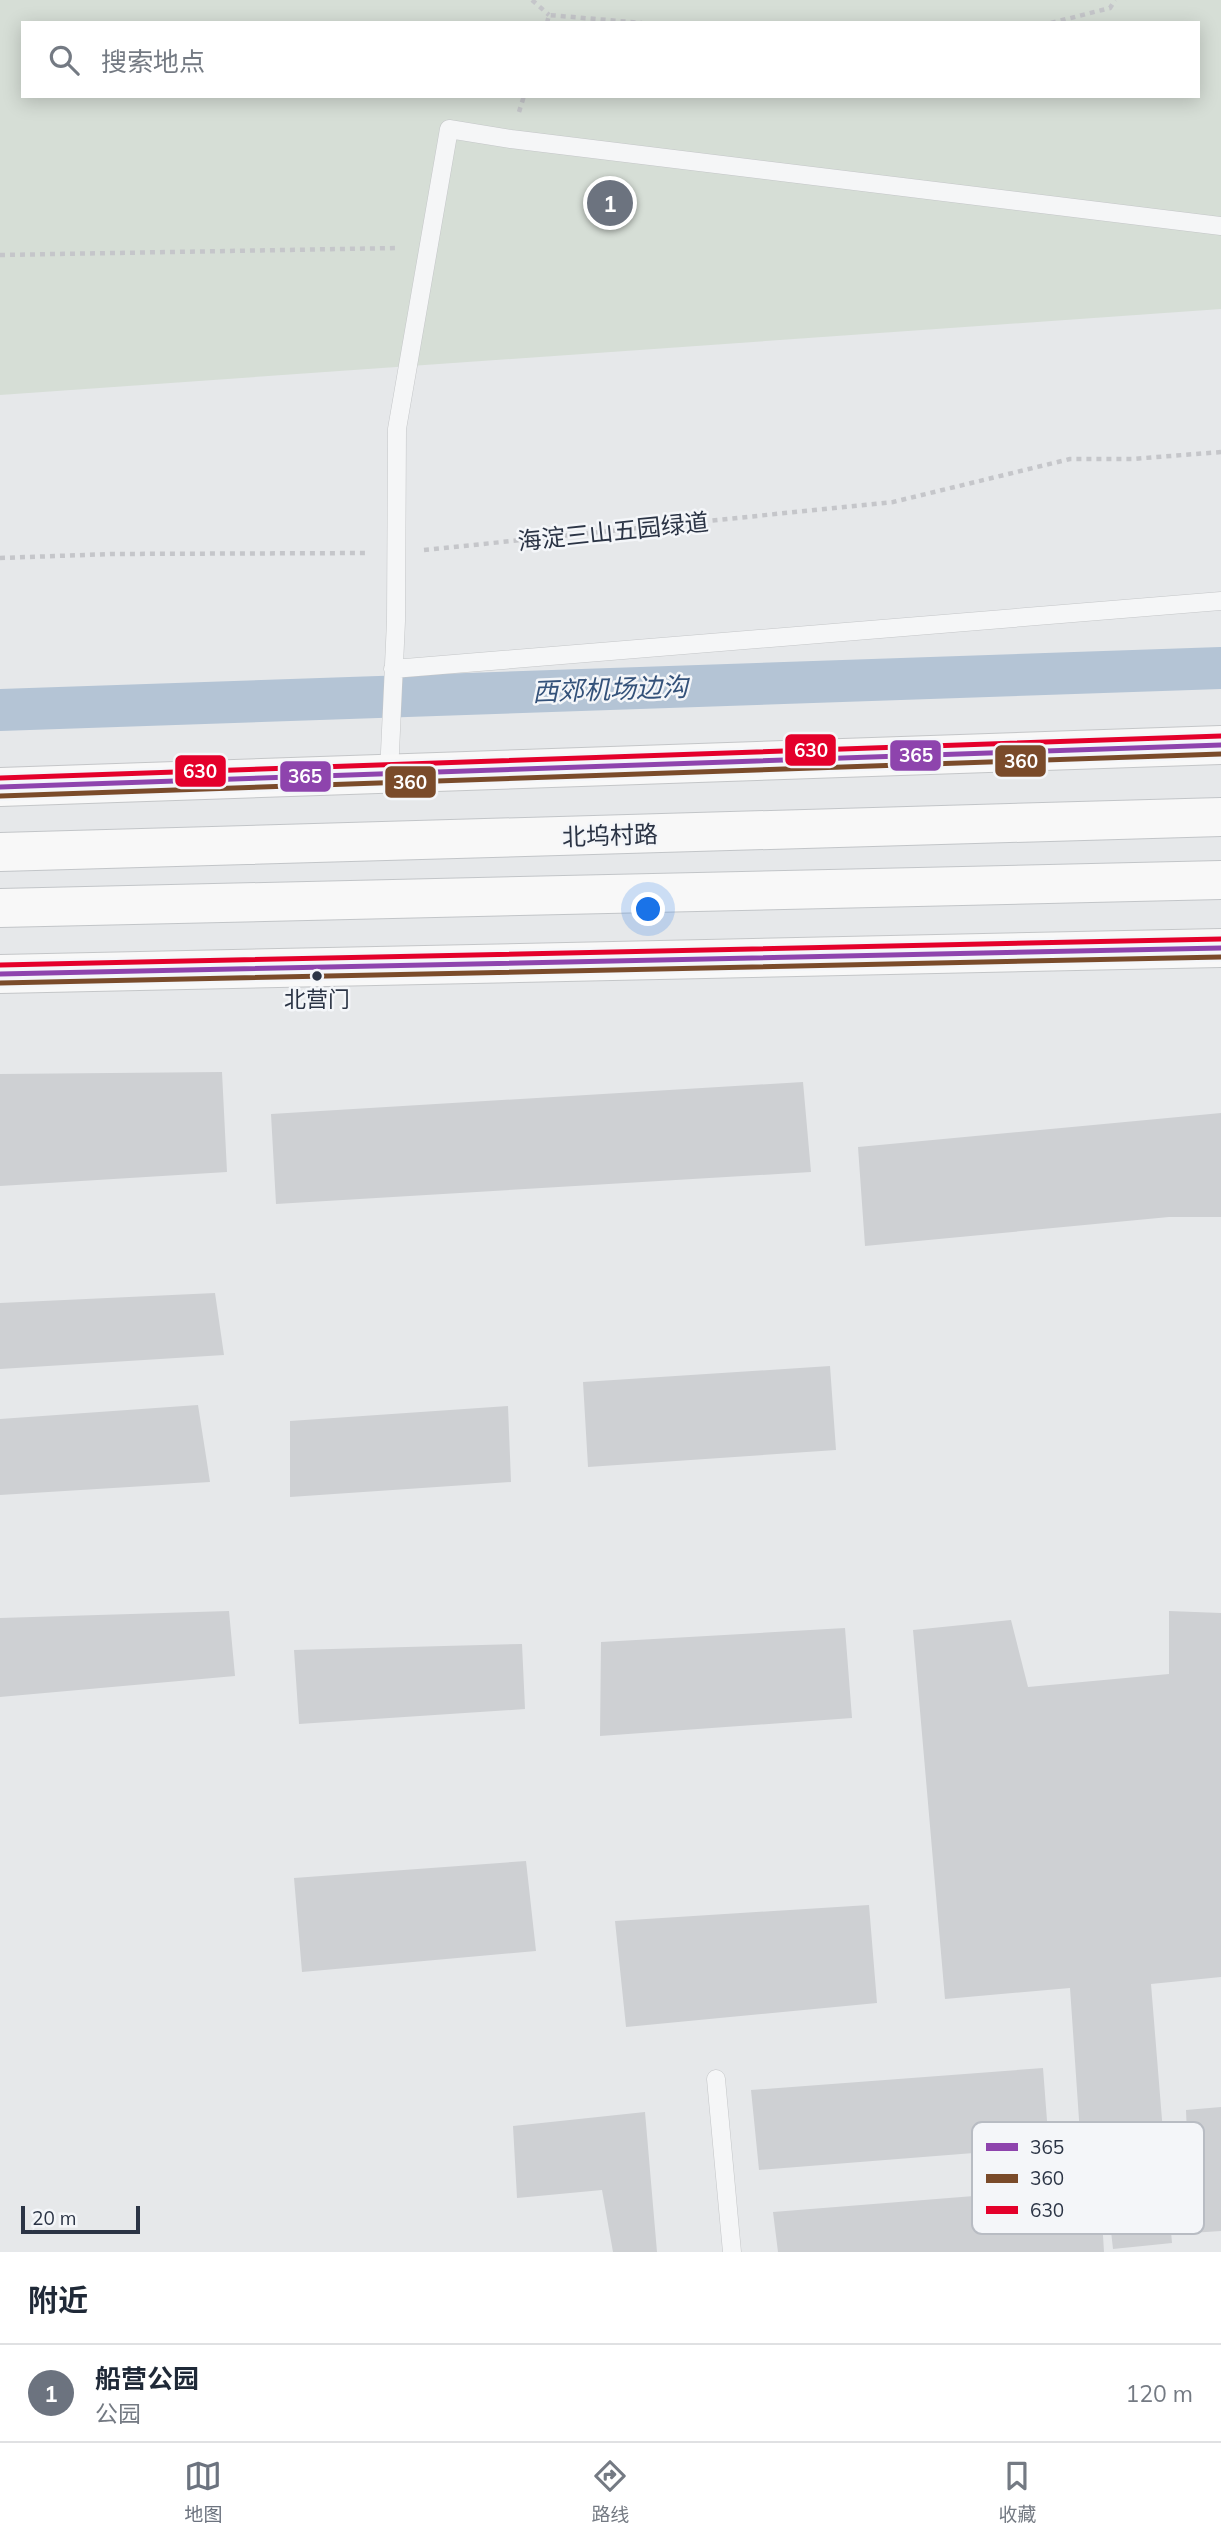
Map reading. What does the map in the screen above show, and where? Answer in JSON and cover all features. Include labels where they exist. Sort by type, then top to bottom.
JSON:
[{"type":"street","points":[[0,787],[1221,745]]},
{"type":"street","name":"北坞村路","points":[[0,852],[1221,817]]},
{"type":"street","points":[[0,908],[1221,880]]},
{"type":"street","points":[[0,974],[1221,948]]},
{"type":"lane","points":[[389,774],[397,429],[449,129],[511,139],[1221,226]]},
{"type":"lane","points":[[393,673],[1221,601]]},
{"type":"lane","points":[[716,2079],[732,2252]]},
{"type":"path","points":[[532,0],[549,15],[619,21]]},
{"type":"path","points":[[1059,21],[1110,8],[1115,0]]},
{"type":"path","points":[[548,21],[549,15]]},
{"type":"path","points":[[0,256],[428,247]]},
{"type":"path","name":"海淀三山五园绿道","points":[[0,558],[112,554],[396,553],[893,502],[1070,459],[1132,459],[1221,452]]},
{"type":"shaded area","points":[[0,0],[1221,0],[1221,309],[0,395]]},
{"type":"building","points":[[222,1072],[227,1172],[0,1186],[0,1074]]},
{"type":"building","points":[[803,1082],[811,1172],[276,1204],[271,1114]]},
{"type":"building","points":[[1221,1113],[1221,1217],[1169,1217],[865,1246],[858,1147]]},
{"type":"building","points":[[215,1293],[224,1355],[0,1369],[0,1303]]},
{"type":"building","points":[[830,1366],[836,1450],[588,1467],[583,1382]]},
{"type":"building","points":[[198,1405],[210,1482],[0,1495],[0,1419]]},
{"type":"building","points":[[508,1406],[511,1482],[290,1497],[290,1421]]},
{"type":"building","points":[[229,1611],[235,1676],[0,1697],[0,1618]]},
{"type":"building","points":[[1169,1611],[1221,1613],[1221,1977],[1151,1984],[1162,2122],[1079,2122],[1070,1988],[945,1999],[913,1630],[1011,1620],[1028,1687],[1169,1674]]},
{"type":"building","points":[[845,1628],[852,1718],[600,1736],[601,1642]]},
{"type":"building","points":[[522,1644],[525,1709],[299,1724],[294,1650]]},
{"type":"building","points":[[526,1861],[536,1951],[302,1972],[294,1878]]},
{"type":"building","points":[[869,1905],[877,2003],[626,2027],[615,1921]]},
{"type":"building","points":[[1043,2068],[1047,2122],[972,2122],[972,2153],[759,2170],[751,2090]]},
{"type":"building","points":[[1221,2107],[1221,2231],[1204,2232],[1204,2122],[1186,2122],[1186,2110]]},
{"type":"building","points":[[645,2112],[657,2252],[613,2252],[602,2190],[517,2198],[513,2126]]},
{"type":"building","points":[[972,2196],[972,2234],[1103,2234],[1104,2252],[778,2252],[773,2212]]},
{"type":"building","points":[[1111,2234],[1171,2234],[1172,2243],[1113,2249]]},
{"type":"waterway","name":"西郊机场边沟","points":[[0,710],[1221,668]]},
{"type":"transit line","name":"630","points":[[0,778],[1221,736]]},
{"type":"transit line","name":"365","points":[[0,787],[1221,745]]},
{"type":"transit line","name":"360","points":[[0,796],[1221,754]]},
{"type":"transit line","name":"630","points":[[0,965],[1221,939]]},
{"type":"transit line","name":"365","points":[[0,974],[1221,948]]},
{"type":"transit line","name":"360","points":[[0,983],[1221,957]]},
{"type":"place","name":"船营公园","points":[[610,203]]},
{"type":"place","name":"北营门","points":[[317,976]]}]
